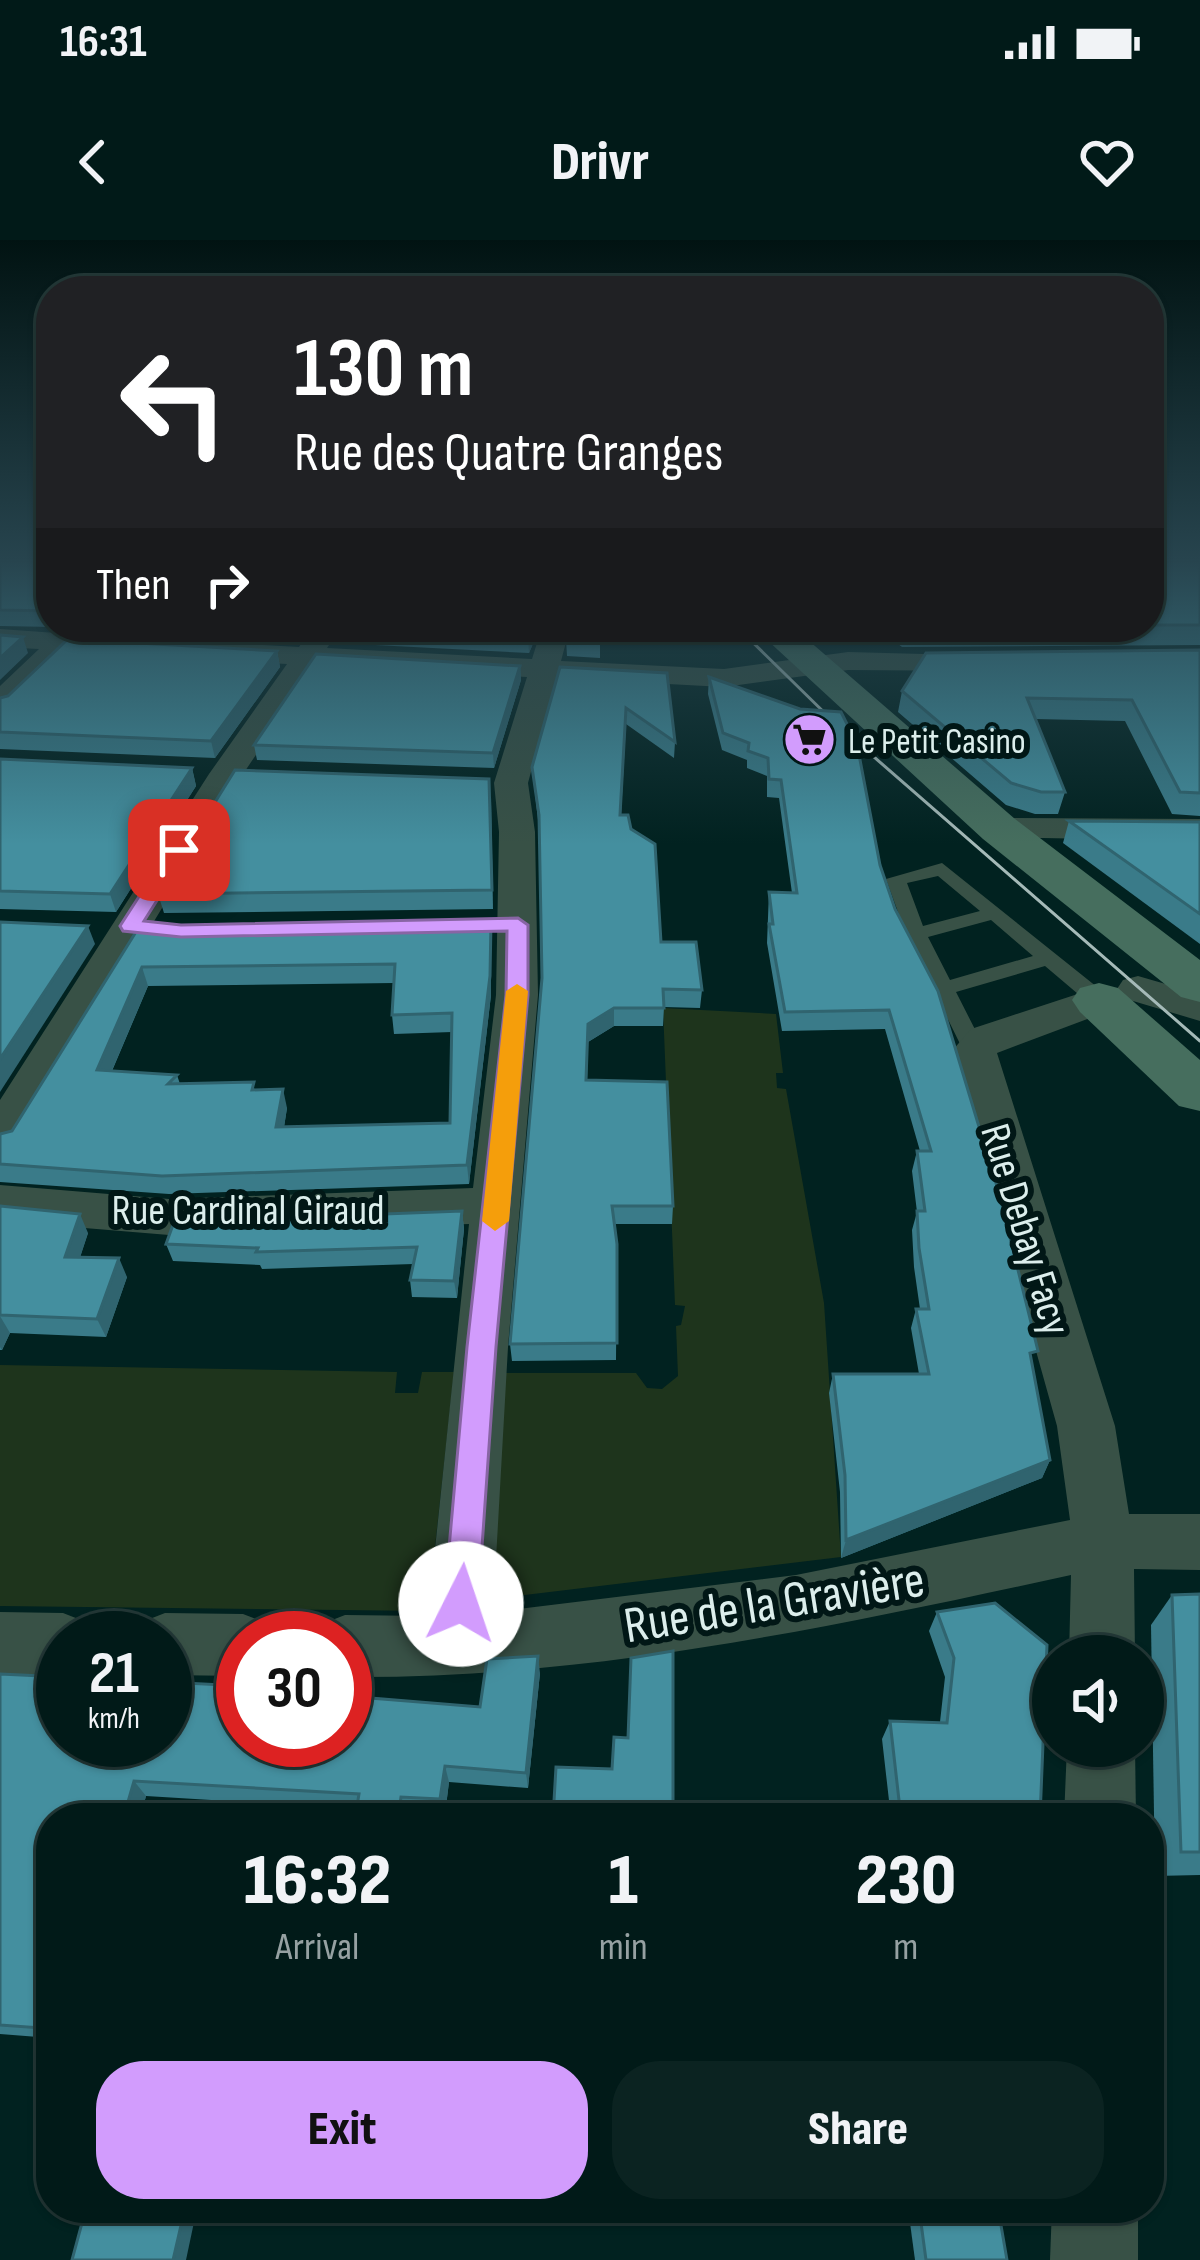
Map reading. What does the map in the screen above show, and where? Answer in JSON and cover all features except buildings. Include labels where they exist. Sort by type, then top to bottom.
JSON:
[{"type":"main road","points":[[803,655],[999,829],[1200,986]]},
{"type":"main road","points":[[814,665],[816,655]]},
{"type":"main road","points":[[1126,931],[1150,967],[1152,984],[1119,995],[1200,1092]]},
{"type":"street","points":[[0,703],[51,655]]},
{"type":"street","points":[[0,1137],[15,1090],[131,926],[308,655]]},
{"type":"street","points":[[422,655],[546,671],[724,678],[814,665],[1017,661]]},
{"type":"street","points":[[458,1647],[517,995],[518,925],[500,783],[550,655]]},
{"type":"street","points":[[181,772],[269,776]]},
{"type":"street","points":[[999,829],[1200,830]]},
{"type":"street","points":[[472,925],[518,925]]},
{"type":"street","points":[[87,926],[181,931]]},
{"type":"street","points":[[974,1051],[986,1039],[1119,995],[1200,1007]]},
{"type":"street","name":"Rue Debay Facy","points":[[974,1051],[1086,1426],[1103,1541],[1102,1635]]},
{"type":"street","name":"Rue Cardinal Giraud","points":[[0,1203],[170,1217],[497,1205]]},
{"type":"street","name":"Rue de la Gravière","points":[[372,1646],[458,1647],[796,1605],[1103,1541],[1200,1543]]},
{"type":"street","points":[[0,1643],[36,1644]]},
{"type":"street","points":[[1100,1803],[1101,1767]]},
{"type":"street","points":[[1094,2260],[1095,2223]]},
{"type":"lane","points":[[974,1051],[916,934],[896,878],[941,869],[1049,958],[1119,995]]},
{"type":"lane","points":[[916,934],[995,913]]},
{"type":"lane","points":[[944,989],[1049,958]]},
{"type":"green space","points":[[663,1008],[776,1014],[783,1073],[776,1073],[777,1088],[786,1089],[824,1303],[841,1557],[483,1600],[505,1373],[636,1373],[647,1388],[662,1389],[678,1376],[676,1326],[681,1325],[685,1306],[675,1305]]},
{"type":"green space","points":[[0,1365],[397,1372],[395,1393],[418,1393],[422,1372],[454,1372],[428,1611],[0,1606]]},
{"type":"tram line","points":[[766,655],[835,723],[1200,1041]]},
{"type":"slow traffic","points":[[495,1221],[517,991]]},
{"type":"place","name":"Le Petit Casino","points":[[809,740]]},
{"type":"route","points":[[179,850],[131,926],[181,931],[518,925],[517,995],[481,1347],[461,1604]]}]
